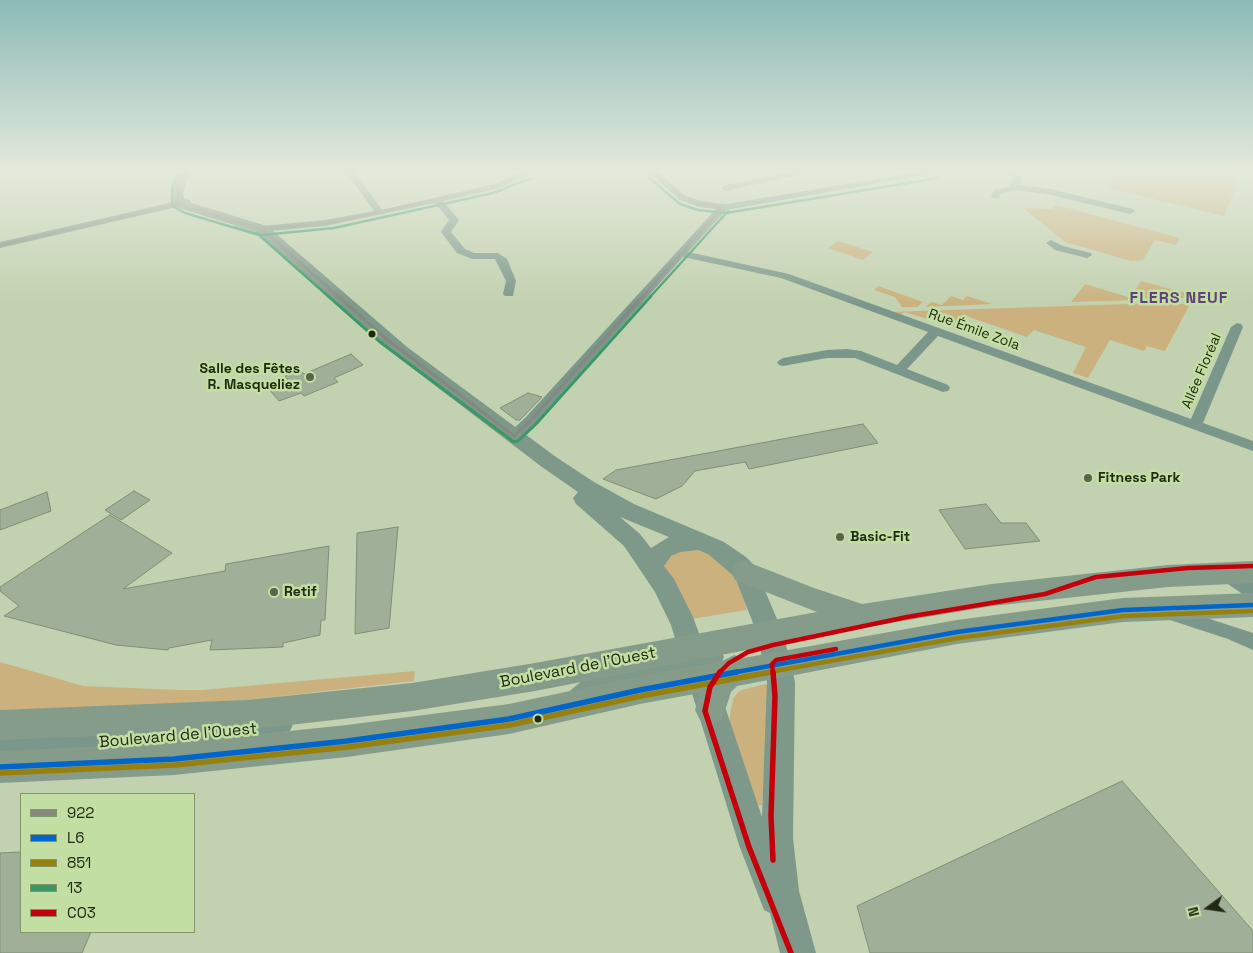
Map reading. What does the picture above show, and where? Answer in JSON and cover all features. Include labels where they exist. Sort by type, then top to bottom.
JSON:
[{"type":"main road","points":[[745,572],[806,597],[861,616]]},
{"type":"main road","name":"Boulevard de l'Ouest","points":[[0,767],[174,759],[282,748],[509,719],[575,704],[767,647],[861,616],[992,595],[1097,583],[1253,572]]},
{"type":"main road","points":[[767,647],[1046,600],[1097,583]]},
{"type":"main road","name":"Boulevard de l'Ouest","points":[[0,726],[246,715],[412,697],[535,677],[704,665],[767,647],[966,630],[1062,616],[1252,602]]},
{"type":"main road","points":[[704,665],[716,690],[711,710]]},
{"type":"street","points":[[0,245],[125,216]]},
{"type":"street","points":[[219,216],[262,229],[333,222],[362,216]]},
{"type":"street","points":[[451,216],[454,220],[446,232],[459,250],[470,256],[498,256],[503,261],[511,281],[509,294]]},
{"type":"street","points":[[514,436],[531,420],[646,290],[682,254],[715,216]]},
{"type":"street","points":[[262,229],[390,341],[549,462],[586,487],[626,510],[703,541],[729,557],[745,572],[754,612],[749,630],[767,647],[781,701],[777,838],[782,891],[795,943]]},
{"type":"street","points":[[1051,243],[1059,248],[1086,255]]},
{"type":"street","name":"Rue Émile Zola","points":[[682,254],[769,271],[1253,446]]},
{"type":"street","name":"Allée Floréal","points":[[1196,426],[1237,327]]},
{"type":"street","points":[[899,370],[935,332]]},
{"type":"street","points":[[783,362],[828,354],[857,354],[943,388]]},
{"type":"street","points":[[549,462],[572,489],[626,535],[652,566],[704,665]]},
{"type":"street","points":[[652,566],[656,556],[663,550],[676,544],[703,541]]},
{"type":"street","points":[[1225,573],[1252,602]]},
{"type":"street","name":"Boulevard de l'Ouest","points":[[1152,608],[1199,621],[1253,642]]},
{"type":"street","name":"Boulevard de l'Ouest","points":[[0,749],[227,734],[412,697]]},
{"type":"street","points":[[711,710],[755,845],[795,943]]},
{"type":"shaded area","points":[[1033,216],[1099,216],[1180,238],[1176,245],[1155,240],[1143,260],[1131,261],[1065,242]]},
{"type":"shaded area","points":[[838,241],[873,252],[863,260],[828,248]]},
{"type":"shaded area","points":[[1141,281],[1186,293],[1183,298],[1147,299],[1132,295]]},
{"type":"shaded area","points":[[1085,284],[1138,300],[1071,302]]},
{"type":"shaded area","points":[[878,286],[923,302],[917,307],[902,307],[895,297],[874,290]]},
{"type":"shaded area","points":[[951,296],[963,300],[967,296],[992,304],[926,307],[931,302],[942,305]]},
{"type":"shaded area","points":[[1158,303],[1190,304],[1165,351],[1147,346],[1144,351],[1110,340],[1088,378],[1073,373],[1086,347],[1034,330],[1027,337],[966,316],[955,327],[904,312],[901,315],[891,312]]},
{"type":"shaded area","points":[[695,547],[713,555],[735,573],[741,585],[747,610],[691,619],[663,568],[664,560],[670,554]]},
{"type":"shaded area","points":[[0,662],[83,686],[179,690],[202,690],[415,671],[414,681],[246,700],[125,707],[0,710]]},
{"type":"shaded area","points":[[765,684],[770,687],[762,805],[755,806],[728,727],[733,699],[739,691]]},
{"type":"building","name":"Salle des Fêtes R. Masqueliez","points":[[351,354],[363,365],[334,378],[338,382],[304,396],[301,393],[279,401],[269,389],[288,380],[285,376],[300,370],[304,374]]},
{"type":"building","points":[[528,393],[542,397],[520,420],[516,420],[500,408]]},
{"type":"building","points":[[863,424],[878,443],[749,469],[745,462],[695,471],[682,486],[656,499],[603,479],[616,470]]},
{"type":"building","points":[[134,491],[150,500],[121,520],[105,510]]},
{"type":"building","points":[[47,492],[51,511],[0,530],[0,510]]},
{"type":"building","points":[[986,504],[1001,523],[1026,523],[1040,541],[965,549],[939,510]]},
{"type":"building","points":[[110,515],[172,553],[123,589],[225,571],[226,564],[329,546],[325,620],[321,620],[320,635],[283,643],[283,647],[210,650],[212,640],[169,648],[168,650],[116,645],[4,616],[19,606],[0,591],[0,587]]},
{"type":"building","points":[[398,527],[389,628],[355,634],[357,533]]},
{"type":"building","points":[[1122,781],[1253,931],[1253,953],[870,953],[857,906]]},
{"type":"building","points":[[20,852],[20,933],[91,933],[82,953],[0,953],[0,853]]},
{"type":"transit line","name":"922","points":[[0,245],[125,216]]},
{"type":"transit line","name":"13","points":[[197,216],[259,235],[380,342],[514,442],[518,441],[536,424],[723,216]]},
{"type":"transit line","name":"922","points":[[219,216],[262,229],[384,337],[514,436]]},
{"type":"transit line","name":"922","points":[[236,221],[262,229],[333,222],[358,216]]},
{"type":"transit line","name":"13","points":[[234,227],[262,235],[334,228],[386,216]]},
{"type":"transit line","name":"922","points":[[514,436],[531,420],[714,216]]},
{"type":"transit line","name":"CO3","points":[[791,953],[749,847],[705,711],[710,687],[716,677],[729,663],[748,652],[773,645],[907,617],[1045,594],[1096,577],[1188,568],[1253,566]]},
{"type":"transit line","name":"L6","points":[[0,767],[174,759],[347,741],[509,719],[640,690],[957,632],[1123,610],[1253,605]]},
{"type":"transit line","name":"851","points":[[0,773],[175,765],[348,747],[510,725],[641,696],[958,638],[1124,616],[1253,611]]},
{"type":"transit line","name":"CO3","points":[[773,860],[771,816],[775,696],[772,664],[776,660],[836,649]]},
{"type":"place","name":"Salle des Fêtes R. Masqueliez","points":[[310,377]]},
{"type":"place","name":"Fitness Park","points":[[1088,478]]},
{"type":"place","name":"Basic-Fit","points":[[840,537]]},
{"type":"place","name":"Retif","points":[[274,592]]},
{"type":"district","name":"FLERS NEUF","points":[[1179,299]]}]
